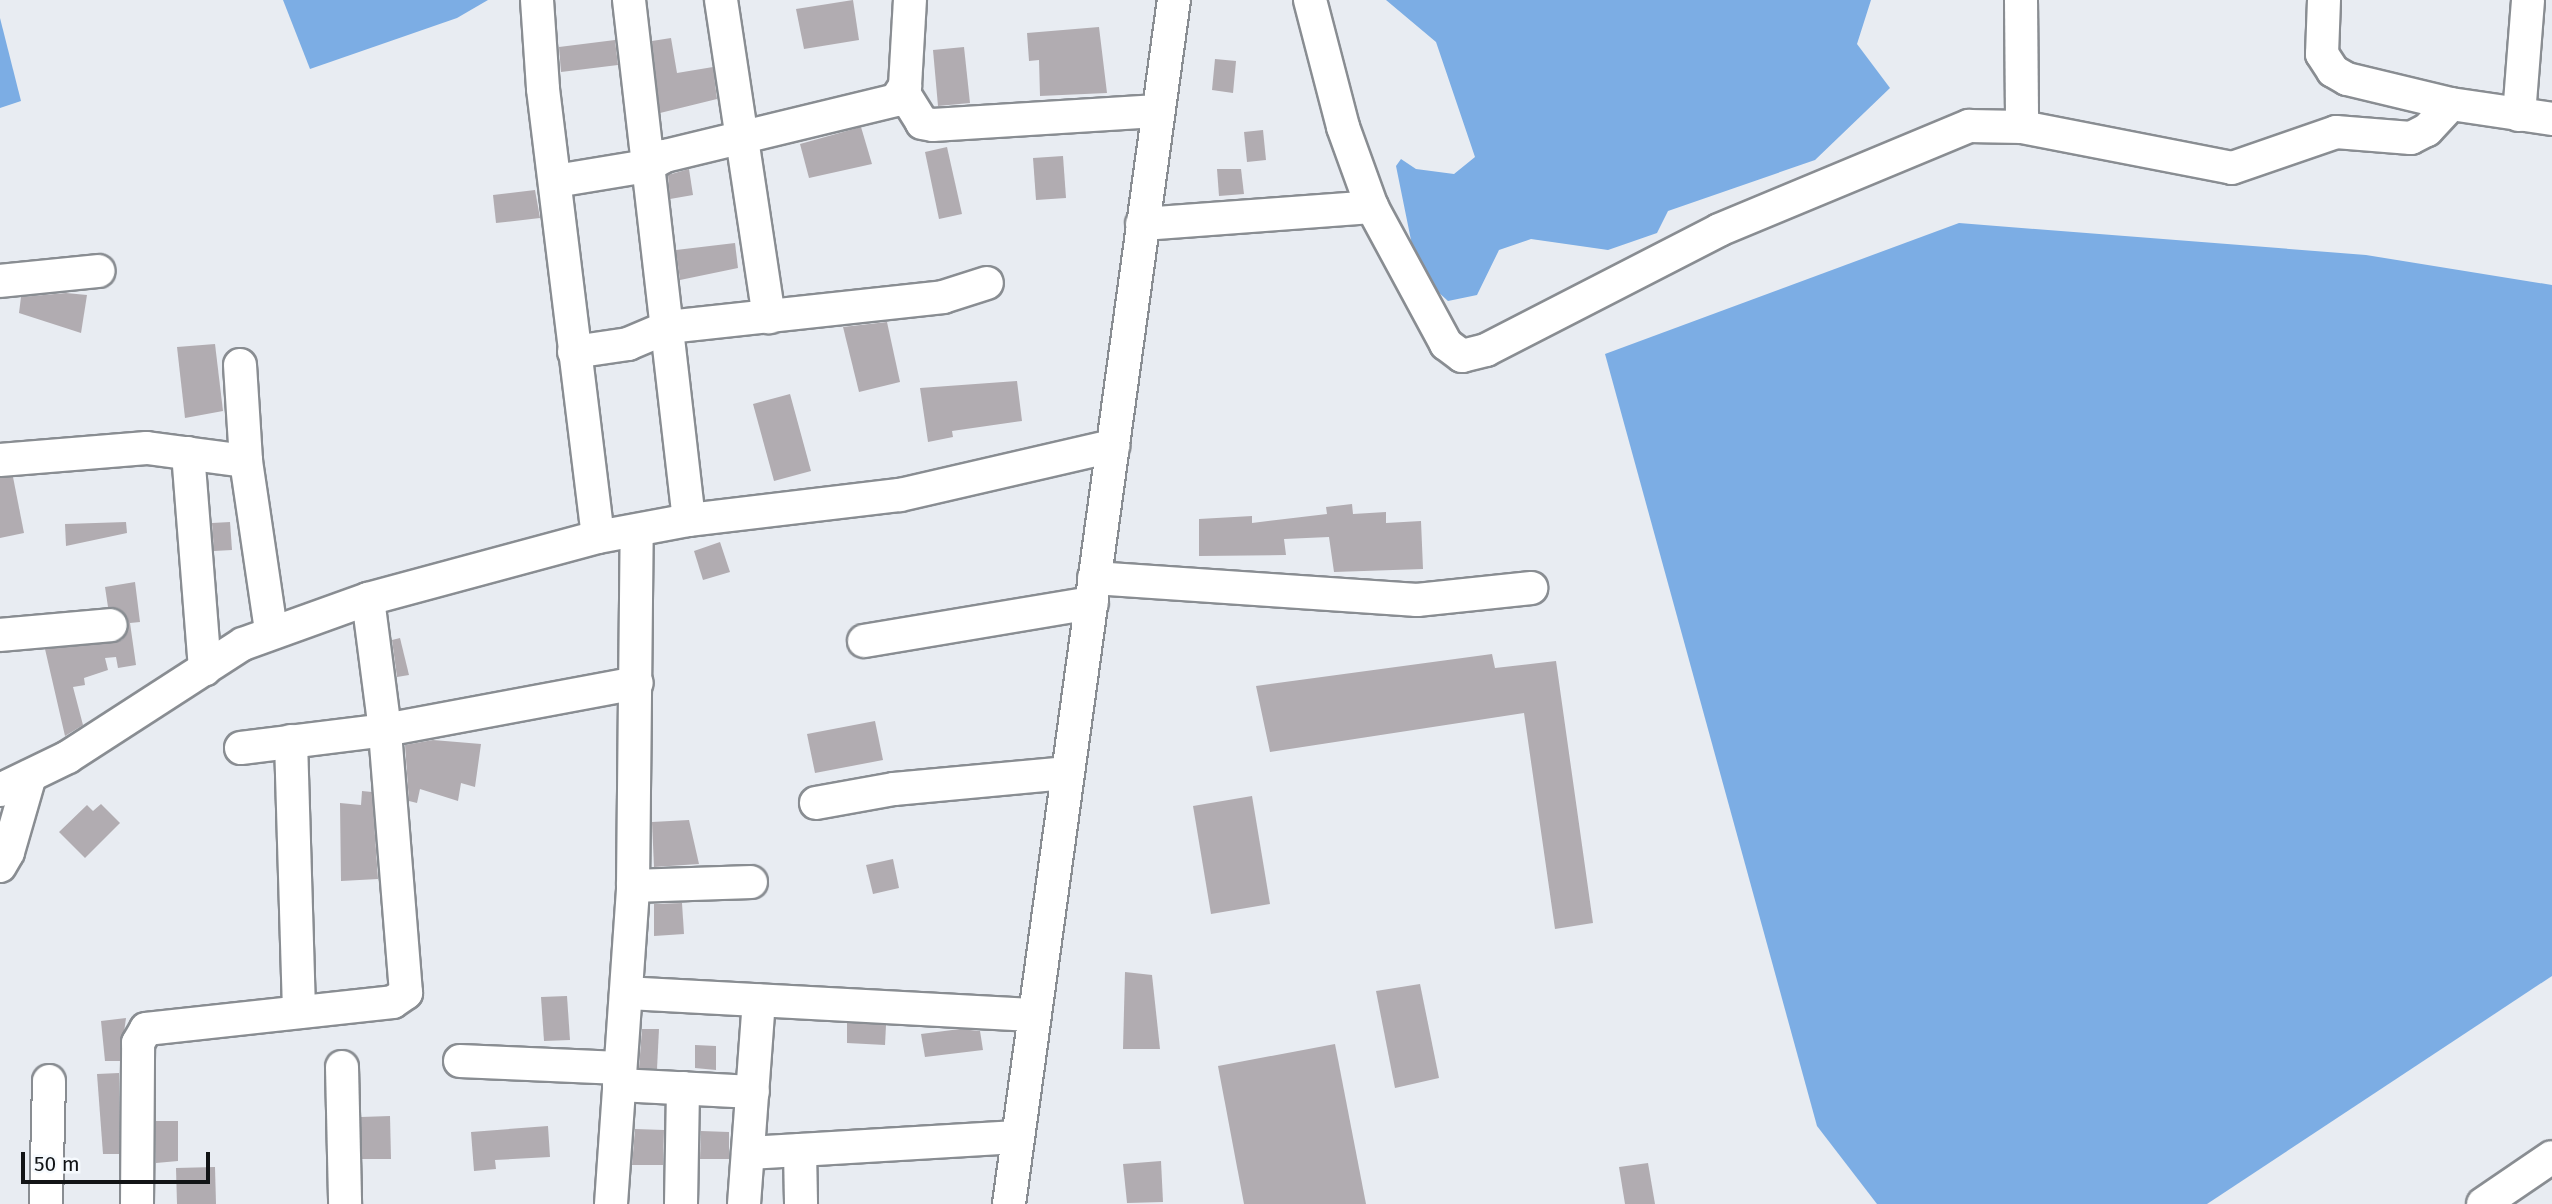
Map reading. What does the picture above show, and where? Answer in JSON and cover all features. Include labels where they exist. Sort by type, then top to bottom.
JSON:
[{"type":"street","points":[[537,0],[543,89],[598,537]]},
{"type":"street","points":[[629,0],[689,520]]},
{"type":"street","points":[[721,0],[769,317]]},
{"type":"street","points":[[910,0],[903,92],[922,123],[933,125],[1158,111]]},
{"type":"street","points":[[1009,1204],[1065,773],[1093,590],[1174,0]]},
{"type":"street","points":[[1310,0],[1343,127],[1372,207],[1446,344],[1462,356],[1486,350],[1718,230],[1969,126],[2022,127],[2232,168],[2336,132],[2411,138],[2427,130],[2451,104]]},
{"type":"street","points":[[2021,0],[2022,127]]},
{"type":"street","points":[[2324,0],[2321,44],[2333,71],[2451,104],[2552,119]]},
{"type":"street","points":[[2519,115],[2528,0]]},
{"type":"street","points":[[556,181],[647,166],[666,156],[744,140],[883,105],[903,92]]},
{"type":"street","points":[[1142,224],[1372,207]]},
{"type":"street","points":[[0,281],[99,271]]},
{"type":"street","points":[[574,352],[628,344],[668,327],[943,297],[987,284]]},
{"type":"street","points":[[240,365],[246,461],[271,631]]},
{"type":"street","points":[[0,790],[68,757],[205,669],[271,631],[368,599],[598,537],[689,520],[900,495],[1113,446]]},
{"type":"street","points":[[0,460],[104,449],[188,453],[246,461]]},
{"type":"street","points":[[188,453],[205,669]]},
{"type":"street","points":[[611,1204],[633,886],[637,683],[636,531]]},
{"type":"street","points":[[864,641],[1093,590],[1417,600],[1531,588]]},
{"type":"street","points":[[136,1204],[141,1035],[153,1025],[393,1002],[406,993],[386,730],[368,599]]},
{"type":"street","points":[[0,635],[111,625]]},
{"type":"street","points":[[241,748],[386,730],[637,683]]},
{"type":"street","points":[[292,741],[299,1012]]},
{"type":"street","points":[[816,803],[894,789],[1065,773]]},
{"type":"street","points":[[0,866],[8,852],[30,776]]},
{"type":"street","points":[[633,886],[751,882]]},
{"type":"street","points":[[626,993],[1034,1015]]},
{"type":"street","points":[[744,1204],[759,1001]]},
{"type":"street","points":[[460,1061],[620,1076],[683,1088],[753,1092]]},
{"type":"street","points":[[342,1067],[345,1204]]},
{"type":"street","points":[[46,1204],[49,1081]]},
{"type":"street","points":[[681,1204],[683,1088]]},
{"type":"street","points":[[748,1153],[1018,1137]]},
{"type":"street","points":[[800,1150],[802,1204]]},
{"type":"street","points":[[2483,1204],[2552,1157]]},
{"type":"water","points":[[283,0],[488,0],[457,18],[310,69]]},
{"type":"water","points":[[1386,0],[1871,0],[1857,44],[1890,88],[1815,160],[1668,211],[1657,233],[1608,250],[1531,239],[1499,250],[1477,295],[1448,301],[1426,281],[1413,250],[1396,166],[1401,159],[1416,169],[1454,174],[1475,157],[1436,42]]},
{"type":"water","points":[[0,18],[21,101],[0,108]]},
{"type":"water","points":[[1959,223],[2366,255],[2552,285],[2552,976],[2207,1204],[1877,1204],[1817,1126],[1605,354]]},
{"type":"building","points":[[853,0],[859,40],[804,49],[796,9]]},
{"type":"building","points":[[1099,27],[1107,93],[1040,96],[1039,60],[1029,61],[1027,33]]},
{"type":"building","points":[[671,38],[677,73],[713,67],[717,99],[660,113],[652,41]]},
{"type":"building","points":[[615,40],[618,65],[561,72],[559,47]]},
{"type":"building","points":[[964,47],[970,103],[938,106],[933,50]]},
{"type":"building","points":[[1215,59],[1236,61],[1233,93],[1212,90]]},
{"type":"building","points":[[861,127],[872,164],[809,178],[800,144]]},
{"type":"building","points":[[1263,130],[1266,160],[1247,162],[1244,132]]},
{"type":"building","points":[[947,147],[962,214],[939,219],[925,152]]},
{"type":"building","points":[[1063,156],[1066,198],[1036,200],[1033,158]]},
{"type":"building","points":[[689,169],[693,195],[670,199],[668,175]]},
{"type":"building","points":[[1217,169],[1241,169],[1244,194],[1219,196]]},
{"type":"building","points":[[535,190],[540,218],[496,223],[493,195]]},
{"type":"building","points":[[735,243],[738,268],[680,280],[676,250]]},
{"type":"building","points":[[66,293],[87,295],[81,333],[19,313],[21,297]]},
{"type":"building","points":[[887,322],[900,382],[859,392],[843,327]]},
{"type":"building","points":[[215,344],[223,411],[185,418],[177,347]]},
{"type":"building","points":[[1017,381],[1022,421],[952,431],[953,437],[928,442],[920,388]]},
{"type":"building","points":[[790,394],[811,471],[774,481],[753,404]]},
{"type":"building","points":[[13,477],[24,533],[0,538],[0,478]]},
{"type":"building","points":[[1352,504],[1353,514],[1386,512],[1386,523],[1421,521],[1423,569],[1334,572],[1329,537],[1284,539],[1286,555],[1199,556],[1199,519],[1252,516],[1252,523],[1327,514],[1326,507]]},
{"type":"building","points":[[126,522],[127,533],[66,546],[65,524]]},
{"type":"building","points":[[230,522],[232,550],[214,551],[212,523]]},
{"type":"building","points":[[720,542],[730,572],[703,580],[694,551]]},
{"type":"building","points":[[135,582],[140,622],[130,623],[136,665],[118,668],[116,657],[105,658],[108,670],[84,678],[85,685],[73,687],[83,725],[65,736],[45,649],[122,640],[129,623],[119,609],[108,607],[105,587]]},
{"type":"building","points":[[400,638],[409,675],[397,677],[392,640]]},
{"type":"building","points":[[1492,654],[1495,668],[1556,661],[1593,923],[1555,929],[1524,713],[1270,752],[1256,686]]},
{"type":"building","points":[[875,721],[883,760],[815,773],[807,734]]},
{"type":"building","points":[[433,740],[481,744],[475,787],[461,783],[458,801],[420,789],[417,803],[409,801],[405,745]]},
{"type":"building","points":[[362,791],[372,792],[378,879],[341,881],[340,803],[361,805]]},
{"type":"building","points":[[1252,796],[1270,904],[1211,914],[1193,806]]},
{"type":"building","points":[[101,804],[120,823],[85,858],[59,832],[87,805],[93,811]]},
{"type":"building","points":[[689,820],[699,864],[654,867],[652,822]]},
{"type":"building","points":[[893,859],[899,888],[873,894],[866,865]]},
{"type":"building","points":[[682,903],[684,934],[654,936],[654,904]]},
{"type":"building","points":[[1125,972],[1152,975],[1160,1049],[1123,1049]]},
{"type":"building","points":[[1420,984],[1439,1078],[1395,1088],[1376,991]]},
{"type":"building","points":[[567,996],[570,1040],[544,1041],[541,997]]},
{"type":"building","points":[[126,1018],[120,1061],[105,1061],[101,1021]]},
{"type":"building","points":[[847,1023],[886,1025],[885,1045],[847,1043]]},
{"type":"building","points":[[642,1029],[659,1029],[657,1069],[639,1068]]},
{"type":"building","points":[[960,1029],[980,1031],[983,1050],[925,1057],[921,1034]]},
{"type":"building","points":[[1335,1044],[1366,1204],[1244,1204],[1218,1066]]},
{"type":"building","points":[[695,1045],[716,1046],[716,1070],[695,1068]]},
{"type":"building","points":[[119,1073],[119,1154],[103,1154],[97,1074]]},
{"type":"building","points":[[390,1116],[391,1159],[362,1159],[361,1117]]},
{"type":"building","points":[[156,1121],[178,1121],[178,1161],[156,1163]]},
{"type":"building","points":[[548,1126],[550,1157],[495,1160],[496,1169],[474,1171],[471,1132]]},
{"type":"building","points":[[635,1129],[664,1130],[663,1165],[632,1165]]},
{"type":"building","points":[[701,1131],[729,1132],[729,1159],[700,1159]]},
{"type":"building","points":[[1161,1161],[1163,1202],[1127,1203],[1123,1164]]},
{"type":"building","points":[[1648,1163],[1655,1204],[1625,1204],[1619,1167]]},
{"type":"building","points":[[215,1167],[216,1204],[177,1204],[176,1168]]}]
